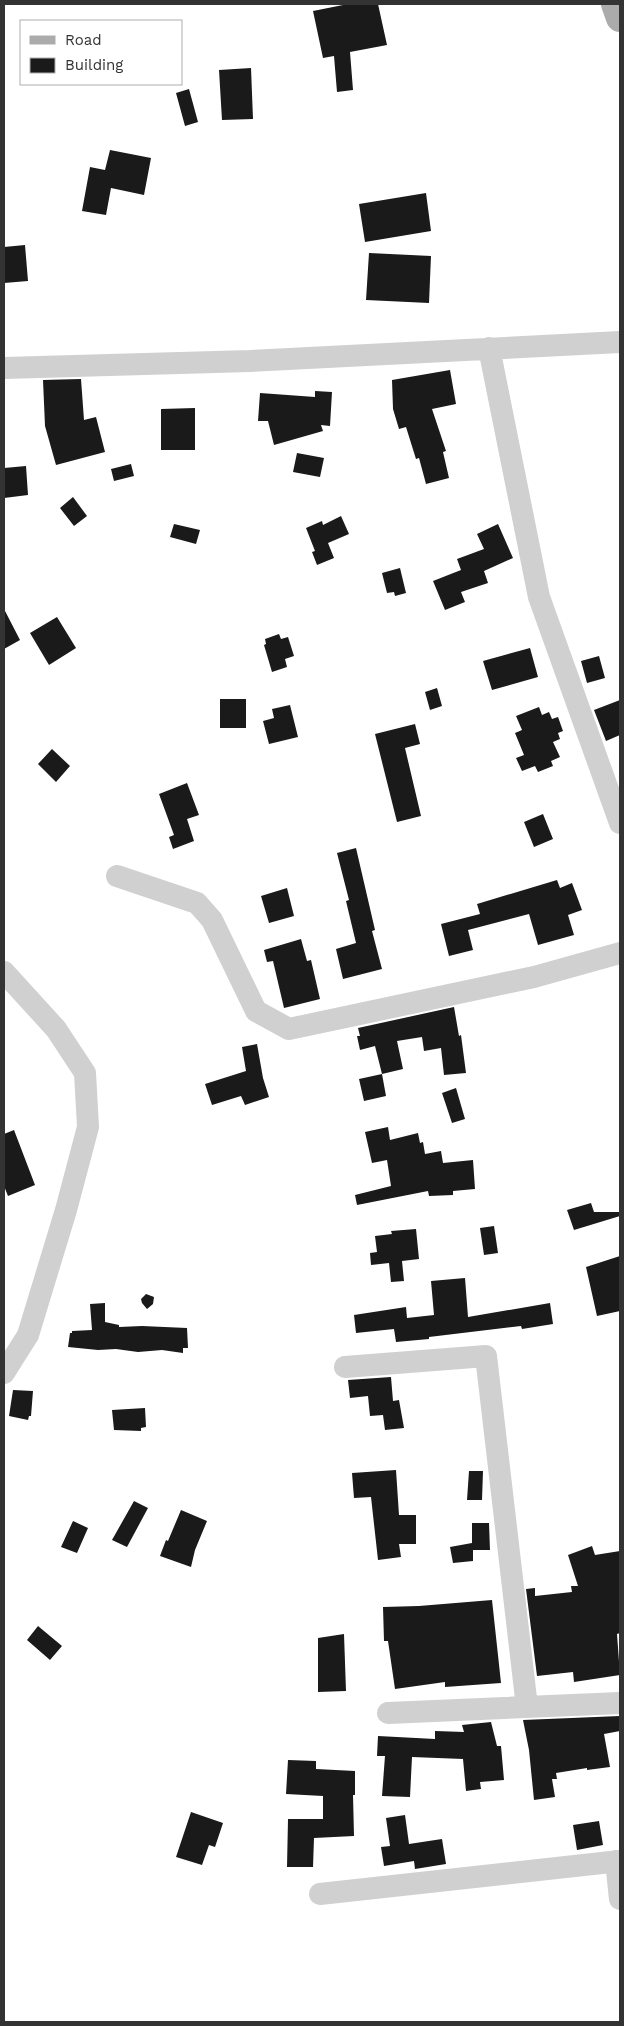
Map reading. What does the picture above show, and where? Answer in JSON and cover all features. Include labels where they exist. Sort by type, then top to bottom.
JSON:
[{"type":"main road","points":[[615,4],[620,18]]},
{"type":"street","points":[[4,368],[250,361],[620,342]]},
{"type":"street","points":[[489,348],[539,597],[620,822]]},
{"type":"street","points":[[117,876],[197,903],[212,920],[256,1011],[289,1028],[534,977],[620,953]]},
{"type":"street","points":[[4,972],[56,1029],[85,1073],[88,1127],[66,1210],[28,1334],[4,1373]]},
{"type":"street","points":[[345,1367],[486,1356],[527,1707]]},
{"type":"street","points":[[388,1713],[620,1704]]},
{"type":"street","points":[[320,1894],[618,1861],[620,1899]]},
{"type":"building","points":[[348,4],[378,4],[387,45],[350,52],[353,90],[337,92],[334,56],[323,58],[313,11]]},
{"type":"building","points":[[251,68],[253,119],[222,120],[219,70]]},
{"type":"building","points":[[189,89],[198,122],[185,126],[176,93]]},
{"type":"building","points":[[110,150],[151,158],[144,195],[111,188],[106,215],[82,211],[90,167],[105,170]]},
{"type":"building","points":[[426,193],[431,231],[365,242],[359,204]]},
{"type":"building","points":[[25,245],[28,281],[4,283],[4,247]]},
{"type":"building","points":[[369,253],[431,256],[429,303],[366,300]]},
{"type":"building","points":[[450,370],[456,404],[432,409],[446,451],[443,452],[449,478],[426,484],[419,458],[416,459],[406,427],[399,429],[393,409],[392,380]]},
{"type":"building","points":[[81,379],[84,420],[96,417],[105,452],[56,465],[45,426],[43,380]]},
{"type":"building","points":[[315,391],[332,392],[330,426],[321,425],[323,431],[274,445],[268,421],[258,421],[260,393],[315,397]]},
{"type":"building","points":[[195,408],[195,450],[161,450],[161,409]]},
{"type":"building","points":[[297,453],[324,458],[320,477],[293,472]]},
{"type":"building","points":[[131,464],[134,476],[114,481],[111,469]]},
{"type":"building","points":[[26,466],[28,495],[4,498],[4,468]]},
{"type":"building","points":[[73,497],[87,516],[74,526],[60,508]]},
{"type":"building","points":[[341,516],[349,534],[328,543],[334,558],[317,565],[312,552],[315,551],[306,528],[322,521],[323,525]]},
{"type":"building","points":[[174,524],[200,530],[196,544],[170,537]]},
{"type":"building","points":[[498,524],[513,558],[484,571],[488,583],[461,592],[465,602],[445,610],[433,581],[461,570],[457,559],[484,549],[477,534]]},
{"type":"building","points":[[400,568],[406,593],[395,596],[394,592],[387,593],[382,573]]},
{"type":"building","points":[[4,609],[20,640],[4,649]]},
{"type":"building","points":[[57,617],[76,648],[49,665],[30,633]]},
{"type":"building","points":[[279,634],[281,639],[288,637],[294,656],[285,659],[287,667],[272,672],[264,645],[266,644],[265,639]]},
{"type":"building","points":[[530,648],[538,677],[492,690],[483,661]]},
{"type":"building","points":[[599,656],[605,678],[587,683],[581,661]]},
{"type":"building","points":[[437,688],[442,706],[430,710],[425,692]]},
{"type":"building","points":[[220,699],[246,699],[246,728],[220,728]]},
{"type":"building","points":[[620,700],[620,735],[606,741],[594,710]]},
{"type":"building","points":[[290,705],[298,737],[269,744],[263,721],[274,718],[272,709]]},
{"type":"building","points":[[539,707],[542,715],[549,712],[552,719],[558,717],[563,731],[558,733],[560,739],[553,742],[560,757],[551,761],[553,766],[538,772],[535,766],[522,771],[516,758],[524,755],[515,733],[522,730],[516,716]]},
{"type":"building","points":[[415,724],[420,744],[405,748],[421,816],[397,822],[375,734]]},
{"type":"building","points":[[52,749],[70,766],[56,782],[38,764]]},
{"type":"building","points":[[187,783],[199,815],[187,819],[194,841],[173,849],[169,837],[174,835],[159,794]]},
{"type":"building","points":[[543,814],[553,839],[534,847],[524,822]]},
{"type":"building","points":[[356,848],[375,930],[372,931],[382,969],[343,979],[336,949],[356,943],[346,901],[349,900],[337,853]]},
{"type":"building","points":[[557,880],[560,888],[572,883],[582,910],[568,915],[574,935],[538,945],[529,914],[468,930],[473,950],[449,956],[441,924],[480,914],[477,904]]},
{"type":"building","points":[[287,888],[294,916],[269,923],[261,896]]},
{"type":"building","points":[[301,939],[307,961],[311,960],[320,999],[284,1008],[273,961],[267,962],[264,950]]},
{"type":"building","points":[[454,1007],[459,1036],[461,1035],[466,1073],[444,1075],[441,1048],[424,1051],[422,1037],[397,1041],[403,1069],[382,1074],[375,1046],[360,1050],[357,1036],[360,1036],[358,1028]]},
{"type":"building","points":[[257,1044],[263,1078],[269,1097],[245,1105],[241,1096],[212,1105],[205,1084],[246,1071],[242,1047]]},
{"type":"building","points":[[382,1074],[386,1096],[364,1101],[359,1079]]},
{"type":"building","points":[[456,1088],[465,1119],[452,1123],[442,1093]]},
{"type":"building","points":[[388,1127],[390,1140],[418,1133],[420,1143],[423,1142],[425,1154],[441,1151],[443,1163],[473,1160],[475,1189],[453,1191],[453,1195],[429,1196],[428,1191],[357,1205],[355,1195],[391,1186],[387,1160],[372,1163],[365,1132]]},
{"type":"building","points":[[14,1130],[35,1185],[8,1196],[4,1186],[4,1134]]},
{"type":"building","points":[[591,1203],[594,1212],[620,1212],[620,1216],[574,1230],[567,1210]]},
{"type":"building","points":[[494,1226],[498,1253],[484,1255],[480,1228]]},
{"type":"building","points":[[416,1229],[419,1259],[402,1261],[404,1281],[391,1282],[389,1263],[371,1265],[370,1253],[377,1252],[375,1236],[392,1234],[391,1231]]},
{"type":"building","points":[[620,1256],[620,1311],[597,1316],[586,1267]]},
{"type":"building","points":[[465,1278],[468,1317],[550,1303],[553,1324],[522,1329],[521,1326],[396,1342],[394,1329],[356,1333],[354,1315],[406,1307],[407,1318],[434,1315],[431,1281]]},
{"type":"building","points":[[146,1294],[154,1297],[153,1304],[147,1309],[141,1299]]},
{"type":"building","points":[[105,1303],[105,1322],[119,1325],[119,1327],[187,1328],[188,1348],[183,1348],[183,1353],[162,1350],[138,1352],[68,1347],[72,1331],[92,1330],[90,1304]]},
{"type":"building","points":[[391,1377],[393,1401],[399,1400],[404,1428],[385,1430],[383,1415],[370,1416],[368,1396],[350,1398],[348,1380]]},
{"type":"building","points":[[13,1390],[33,1391],[31,1416],[29,1416],[28,1420],[9,1416]]},
{"type":"building","points":[[145,1408],[146,1427],[141,1428],[141,1431],[114,1430],[112,1410]]},
{"type":"building","points":[[396,1470],[399,1515],[416,1515],[416,1544],[399,1544],[401,1557],[378,1560],[371,1497],[354,1498],[352,1473]]},
{"type":"building","points":[[469,1471],[483,1471],[482,1500],[467,1500]]},
{"type":"building","points":[[134,1501],[148,1508],[127,1547],[112,1540]]},
{"type":"building","points":[[181,1510],[207,1521],[195,1550],[191,1567],[160,1556]]},
{"type":"building","points":[[73,1521],[88,1528],[77,1553],[61,1547]]},
{"type":"building","points":[[472,1523],[489,1523],[490,1550],[473,1550],[473,1561],[453,1563],[450,1547],[472,1543]]},
{"type":"building","points":[[592,1546],[595,1555],[620,1551],[620,1633],[617,1634],[620,1675],[574,1682],[573,1672],[537,1676],[526,1589],[535,1588],[535,1596],[572,1592],[571,1586],[578,1586],[568,1555]]},
{"type":"building","points":[[492,1600],[501,1683],[445,1687],[445,1682],[395,1689],[388,1641],[384,1641],[383,1607]]},
{"type":"building","points":[[38,1626],[62,1646],[50,1660],[27,1640]]},
{"type":"building","points":[[344,1634],[346,1691],[318,1692],[318,1638]]},
{"type":"building","points":[[620,1716],[620,1731],[604,1734],[610,1767],[587,1770],[587,1768],[556,1773],[557,1779],[552,1779],[555,1797],[534,1800],[529,1750],[523,1720]]},
{"type":"building","points":[[491,1722],[497,1746],[501,1746],[504,1780],[480,1782],[481,1789],[466,1791],[463,1759],[412,1757],[410,1797],[382,1796],[385,1756],[377,1756],[378,1736],[435,1739],[435,1731],[464,1732],[462,1725]]},
{"type":"building","points":[[288,1760],[316,1761],[316,1769],[355,1771],[355,1795],[353,1795],[354,1836],[314,1838],[313,1867],[287,1867],[288,1819],[323,1819],[323,1796],[286,1794]]},
{"type":"building","points":[[191,1812],[223,1823],[215,1847],[209,1845],[202,1865],[176,1857]]},
{"type":"building","points":[[405,1815],[409,1844],[442,1839],[446,1864],[415,1869],[414,1861],[384,1866],[381,1847],[390,1846],[386,1818]]},
{"type":"building","points":[[599,1821],[603,1845],[577,1850],[573,1825]]}]
